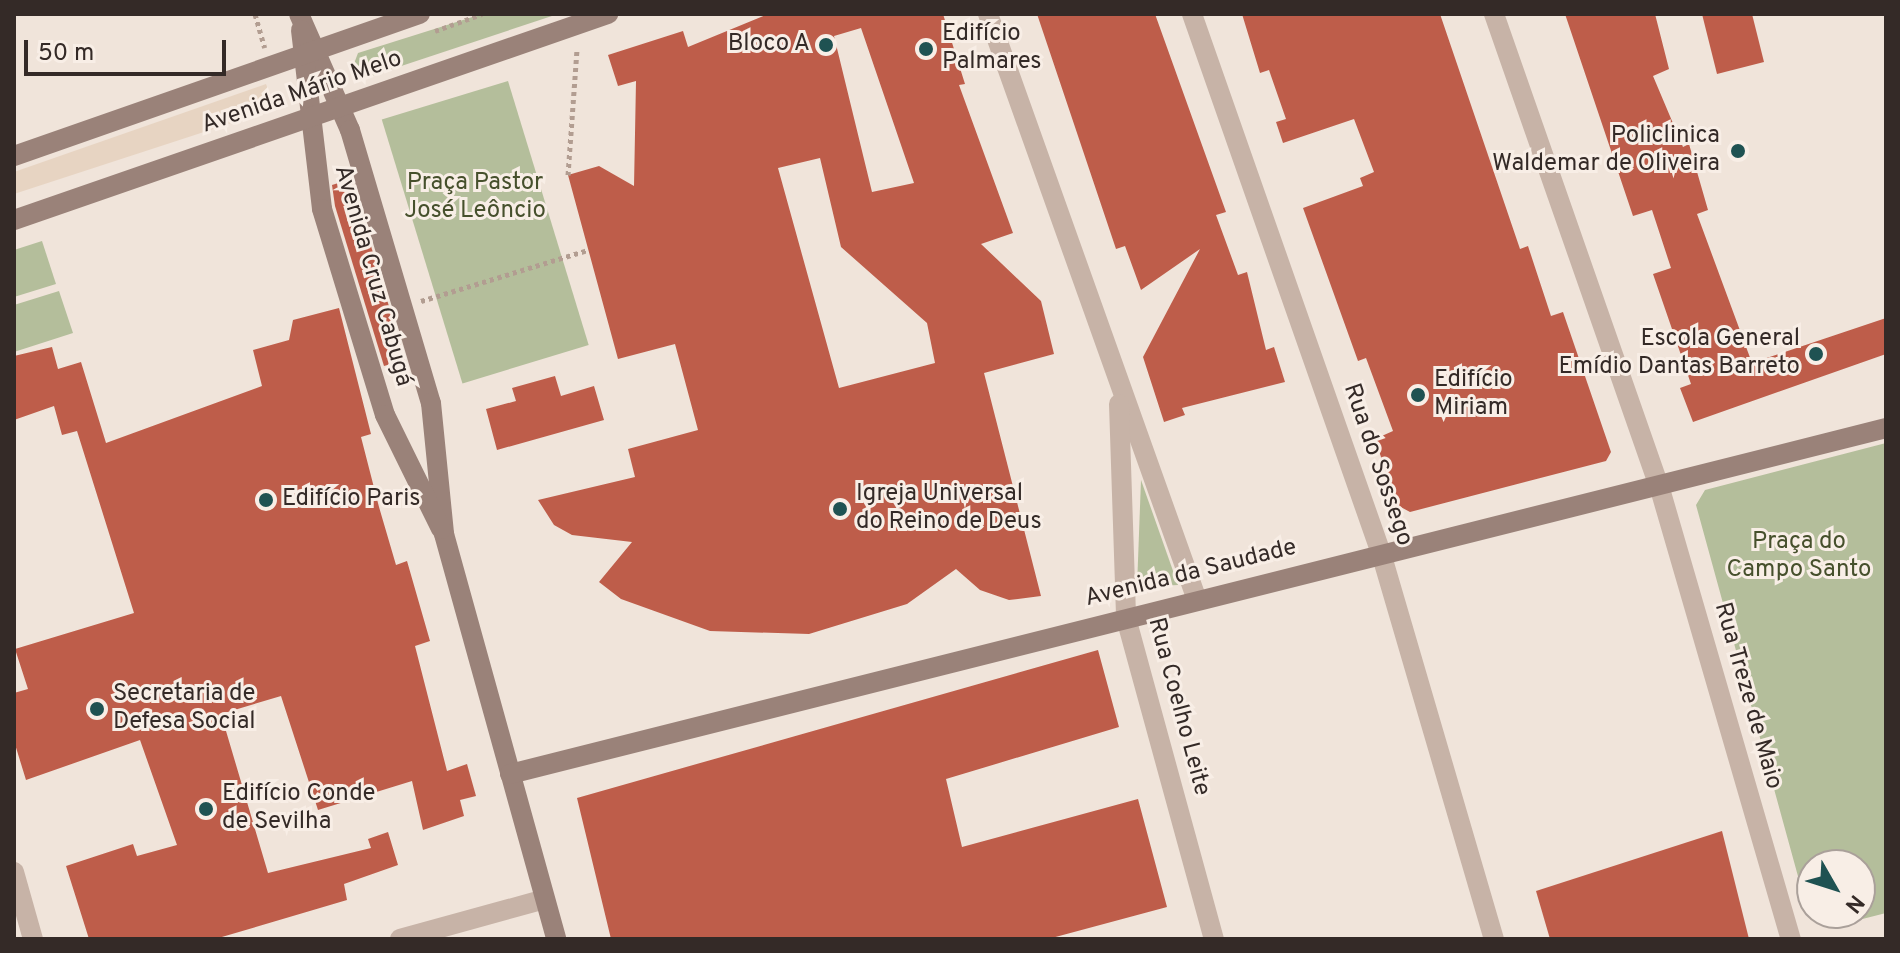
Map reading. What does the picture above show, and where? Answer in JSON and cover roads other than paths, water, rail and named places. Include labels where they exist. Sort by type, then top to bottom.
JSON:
[{"type":"main road","name":"Avenida Mário Melo","points":[[14,156],[420,14]]},
{"type":"main road","name":"Avenida Mário Melo","points":[[14,220],[608,14]]},
{"type":"main road","name":"Avenida Cruz Cabugá","points":[[300,16],[310,53],[341,108],[431,403],[444,534],[556,939]]},
{"type":"main road","name":"Avenida Cruz Cabugá","points":[[310,53],[308,118],[322,209],[367,362],[410,475],[444,534]]},
{"type":"main road","name":"Avenida da Saudade","points":[[510,774],[1381,553],[1660,489],[1886,428]]},
{"type":"street","name":"Rua Coelho Leite","points":[[988,14],[1118,388],[1197,600]]},
{"type":"street","name":"Rua do Sossego","points":[[1192,14],[1381,553],[1494,939]]},
{"type":"street","name":"Rua Treze de Maio","points":[[1494,14],[1660,489],[1791,939]]},
{"type":"street","name":"Rua Coelho Leite","points":[[1118,388],[1126,618],[1214,939]]},
{"type":"street","points":[[14,872],[33,939]]},
{"type":"street","points":[[400,939],[545,899]]},
{"type":"place","name":"Bloco A","points":[[826,45]]},
{"type":"place","name":"Edifício Palmares","points":[[926,49]]},
{"type":"place","name":"Policlinica Waldemar de Oliveira","points":[[1738,151]]},
{"type":"place","name":"Escola General Emídio Dantas Barreto","points":[[1816,354]]},
{"type":"place","name":"Edifício Miriam","points":[[1418,395]]},
{"type":"place","name":"Edifício Paris","points":[[266,500]]},
{"type":"place","name":"Igreja Universal do Reino de Deus","points":[[840,509]]},
{"type":"place","name":"Secretaria de Defesa Social","points":[[97,709]]},
{"type":"place","name":"Edifício Conde de Sevilha","points":[[206,809]]},
{"type":"park label","name":"Praça Pastor José Leôncio","points":[[475,198]]},
{"type":"park label","name":"Praça do Campo Santo","points":[[1799,557]]}]
